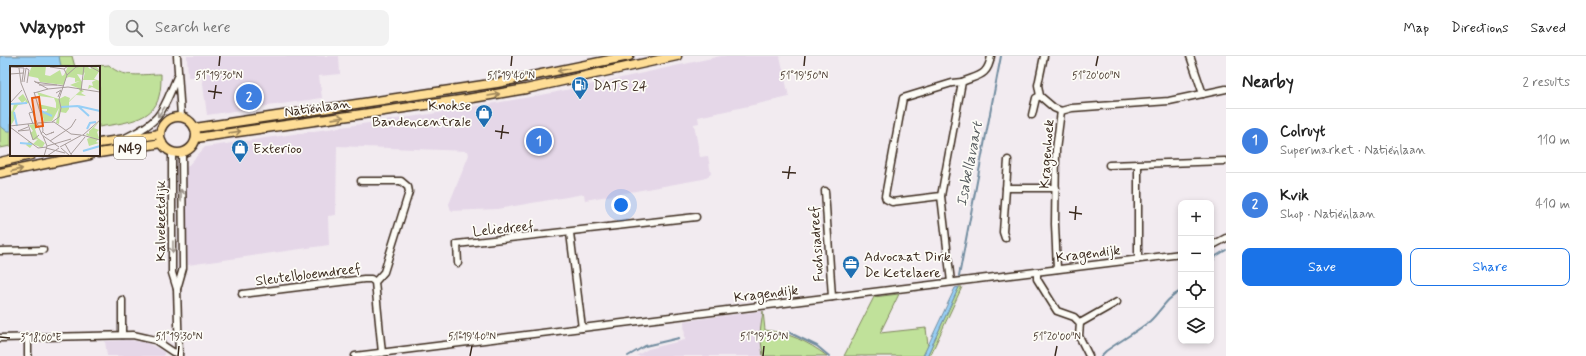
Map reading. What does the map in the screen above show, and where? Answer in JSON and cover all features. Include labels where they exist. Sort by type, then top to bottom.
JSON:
[{"type":"main road","name":"Natiënlaan","points":[[195,128],[491,84],[629,56]]},
{"type":"main road","name":"Natiënlaan","points":[[196,138],[533,88],[677,56]]},
{"type":"main road","points":[[172,152],[182,153],[193,146],[196,138],[195,128],[188,119],[181,116]]},
{"type":"main road","name":"N49","points":[[172,152],[162,143],[160,134],[162,126],[166,120],[181,116]]},
{"type":"main road","name":"N49","points":[[100,143],[160,134]]},
{"type":"main road","name":"N49","points":[[100,153],[162,143]]},
{"type":"main road","points":[[0,162],[27,156]]},
{"type":"main road","points":[[0,174],[85,156]]},
{"type":"street","points":[[177,56],[177,76],[181,116]]},
{"type":"street","points":[[941,196],[892,202],[886,199],[885,196],[904,98],[952,83],[962,82],[981,75],[990,66],[991,56]]},
{"type":"street","points":[[1044,56],[1038,85],[1040,96],[1054,108],[1061,111]]},
{"type":"street","points":[[1190,56],[1202,94]]},
{"type":"street","points":[[122,139],[142,130],[155,120],[166,106],[177,76]]},
{"type":"street","points":[[951,282],[941,196],[962,82]]},
{"type":"street","name":"Kragenhoek","points":[[1057,270],[1056,150],[1061,111],[1072,108],[1169,101],[1226,89]]},
{"type":"street","points":[[1032,115],[1036,98],[1040,96]]},
{"type":"street","name":"Kalvekeetdijk","points":[[172,152],[172,273],[177,289],[179,354]]},
{"type":"street","name":"Kalvekeetdijk","points":[[177,289],[183,268],[182,153]]},
{"type":"street","points":[[1005,238],[1003,232],[1008,160]]},
{"type":"street","points":[[1109,166],[1225,161]]},
{"type":"street","points":[[1138,165],[1138,259]]},
{"type":"street","name":"Sleutelbloemdreef","points":[[361,181],[401,181],[408,187],[409,192],[384,272],[375,282],[382,353]]},
{"type":"street","points":[[1006,188],[1056,188]]},
{"type":"street","name":"Fuchsiadreef","points":[[825,191],[832,296]]},
{"type":"street","name":"Leliedreef","points":[[458,263],[456,244],[570,233],[696,217]]},
{"type":"street","points":[[570,233],[582,328]]},
{"type":"street","points":[[1214,244],[1226,238]]},
{"type":"street","points":[[0,251],[43,250]]},
{"type":"street","name":"Kragendijk","points":[[355,356],[1178,254]]},
{"type":"street","points":[[1037,272],[1038,279],[1057,311],[1074,317],[1080,323],[1080,340],[1089,356]]},
{"type":"street","name":"Sleutelbloemdreef","points":[[242,294],[364,279],[371,279],[375,282]]},
{"type":"street","points":[[122,300],[122,335]]},
{"type":"street","points":[[1080,323],[1117,302]]},
{"type":"street","points":[[0,338],[122,335],[141,336],[155,340],[173,352],[179,354]]},
{"type":"street","points":[[28,337],[28,356]]},
{"type":"shaded area","points":[[187,56],[339,56],[340,74],[319,76],[322,98],[207,115],[202,77],[188,77]]},
{"type":"shaded area","points":[[721,56],[780,56],[789,97],[698,117],[699,123],[694,124],[700,157],[708,156],[711,174],[703,179],[585,200],[584,194],[497,209],[451,211],[449,204],[469,155],[468,151],[337,146],[336,215],[328,216],[329,245],[188,265],[185,243],[186,168],[205,147],[451,111],[552,93]]},
{"type":"shaded area","points":[[763,311],[760,333],[763,356],[636,356],[648,349],[685,340],[684,321]]},
{"type":"shaded area","points":[[130,340],[147,343],[164,352],[164,356],[107,356],[105,341]]},
{"type":"green space","points":[[0,56],[72,56],[75,66],[10,66],[10,146],[0,148]]},
{"type":"green space","points":[[109,65],[120,72],[133,75],[161,74],[160,91],[156,105],[143,116],[135,120],[100,127],[100,66],[96,66]]},
{"type":"green space","points":[[959,287],[962,287],[930,356],[927,356]]},
{"type":"green space","points":[[899,294],[880,333],[926,328],[928,346],[923,356],[844,356],[874,297]]},
{"type":"green space","points":[[763,311],[765,330],[798,338],[827,356],[763,356],[760,333]]},
{"type":"water","points":[[0,56],[59,56],[61,66],[10,66],[10,131],[7,131],[0,126]]},
{"type":"water","points":[[959,287],[927,356],[923,356],[955,288]]},
{"type":"waterway","name":"Isabellavaart","points":[[959,276],[1001,56]]},
{"type":"waterway","points":[[1214,259],[1216,256],[1226,250]]},
{"type":"waterway","points":[[1101,356],[1150,321],[1171,297],[1178,293]]},
{"type":"waterway","points":[[788,332],[817,346],[829,356]]},
{"type":"waterway","points":[[628,356],[645,346],[679,338]]},
{"type":"place","name":"Kvik","points":[[249,97]]},
{"type":"place","name":"DATS 24","points":[[580,100]]},
{"type":"place","name":"Knokse Bandencentrale","points":[[484,128]]},
{"type":"place","name":"Colruyt","points":[[539,141]]},
{"type":"place","name":"Exterioo","points":[[240,163]]},
{"type":"place","name":"Advocaat Dirk De Ketelaere","points":[[851,279]]}]
